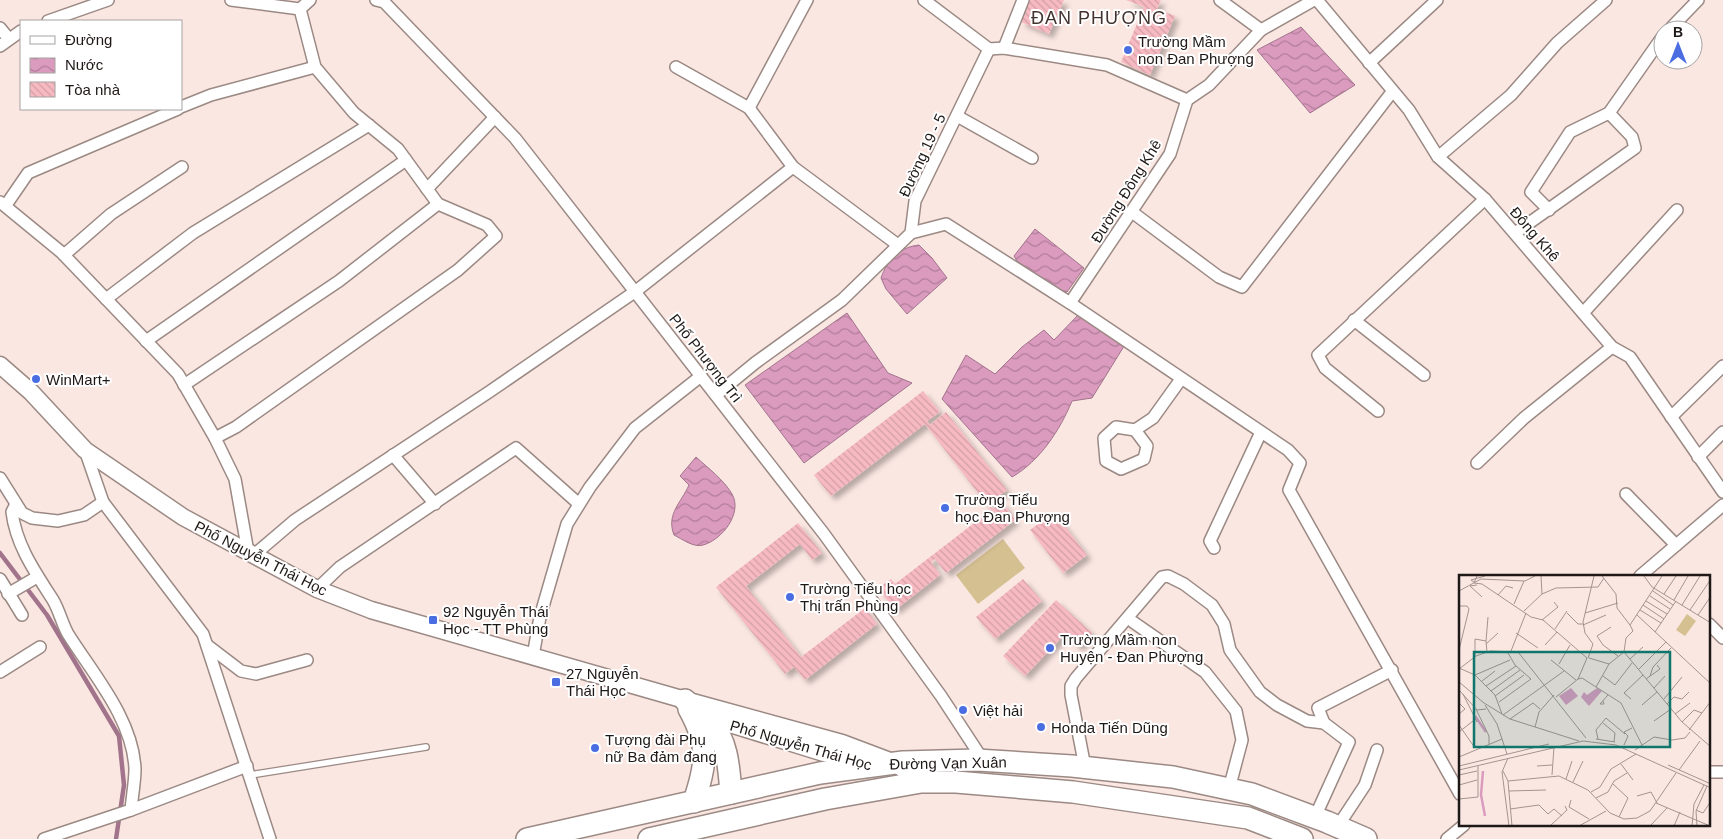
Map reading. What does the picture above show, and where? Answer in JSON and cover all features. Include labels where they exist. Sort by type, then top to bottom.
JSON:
[{"type":"highway","points":[[684,700],[712,724],[720,736],[729,771],[732,793]]},
{"type":"highway","points":[[684,700],[701,733],[705,753],[703,774],[694,802]]},
{"type":"highway","name":"Đường Vạn Xuân","points":[[528,839],[820,773],[866,757],[895,763],[984,760],[1085,767],[1173,777],[1252,794],[1338,826],[1366,839]]},
{"type":"highway","points":[[866,757],[877,790]]},
{"type":"highway","name":"Đường Vạn Xuân","points":[[649,839],[703,832],[877,790],[921,782],[956,782],[1073,792],[1238,816],[1302,839]]},
{"type":"main road","name":"Phố Nguyễn Thái Học","points":[[0,365],[31,392],[85,450],[183,518],[317,590],[371,610],[684,700],[866,757],[921,782]]},
{"type":"main road","points":[[895,763],[921,782]]},
{"type":"street","points":[[51,20],[108,0]]},
{"type":"street","points":[[231,0],[300,9],[310,0]]},
{"type":"street","name":"Phố Phượng Trì","points":[[376,0],[384,2],[515,138],[824,534],[941,696],[984,760]]},
{"type":"street","points":[[749,108],[808,0]]},
{"type":"street","points":[[924,0],[989,50],[1004,48],[1107,65],[1187,100],[1209,85],[1261,30],[1316,0]]},
{"type":"street","points":[[1004,48],[1023,0]]},
{"type":"street","points":[[1220,0],[1261,30]]},
{"type":"street","name":"Đông Khê","points":[[1316,0],[1409,110],[1438,157],[1486,199],[1612,347],[1630,357],[1723,492]]},
{"type":"street","points":[[1369,63],[1437,0]]},
{"type":"street","points":[[1438,157],[1511,95],[1557,43],[1606,0]]},
{"type":"street","points":[[1678,20],[1698,0]]},
{"type":"street","points":[[215,438],[236,426],[458,270],[496,236],[486,225],[438,204],[398,149],[354,113],[316,67],[300,9]]},
{"type":"street","points":[[0,28],[5,42],[20,32]]},
{"type":"street","name":"Đường 19 - 5","points":[[911,233],[915,201],[989,50]]},
{"type":"street","points":[[1549,210],[1531,192],[1549,163],[1570,132],[1609,113],[1653,50]]},
{"type":"street","points":[[182,107],[211,95],[316,67]]},
{"type":"street","points":[[676,67],[749,108],[793,167],[898,245]]},
{"type":"street","points":[[1132,212],[1219,277],[1242,287],[1392,92]]},
{"type":"street","name":"Đường Đông Khê","points":[[1070,303],[1170,154],[1187,100]]},
{"type":"street","points":[[175,110],[28,173],[3,204],[64,255],[178,374],[215,438],[234,479],[251,553],[296,520],[636,291],[793,167]]},
{"type":"street","points":[[1515,234],[1635,148],[1632,137],[1609,113]]},
{"type":"street","points":[[956,116],[1032,158]]},
{"type":"street","points":[[427,189],[495,117]]},
{"type":"street","points":[[106,299],[193,233],[369,125]]},
{"type":"street","points":[[146,341],[406,160]]},
{"type":"street","points":[[64,255],[111,214],[182,167]]},
{"type":"street","points":[[1378,411],[1325,368],[1318,356],[1354,320],[1486,199]]},
{"type":"street","points":[[184,385],[339,280],[438,204]]},
{"type":"street","points":[[1583,313],[1677,210]]},
{"type":"street","points":[[716,395],[755,363],[842,300],[911,233],[946,224],[1070,303],[1288,450],[1300,463],[1289,490],[1392,670],[1459,792]]},
{"type":"street","points":[[1354,320],[1424,375]]},
{"type":"street","points":[[1477,463],[1524,418],[1612,347]]},
{"type":"street","points":[[1671,417],[1723,366]]},
{"type":"street","points":[[533,656],[540,617],[553,569],[567,524],[579,504],[635,428],[701,376]]},
{"type":"street","points":[[1134,430],[1153,418],[1181,379]]},
{"type":"street","points":[[1214,548],[1210,541],[1261,432]]},
{"type":"street","points":[[1698,457],[1723,432]]},
{"type":"street","points":[[317,590],[340,567],[516,448],[579,504]]},
{"type":"street","points":[[85,450],[103,502],[203,634],[270,839]]},
{"type":"street","points":[[393,456],[435,504]]},
{"type":"street","points":[[0,478],[26,516],[45,521],[58,521],[84,515],[103,502]]},
{"type":"street","points":[[1626,494],[1676,545]]},
{"type":"street","points":[[16,504],[12,512],[14,530],[33,580],[62,614],[66,632],[105,687],[128,736],[135,768],[131,810]]},
{"type":"street","points":[[1641,575],[1720,507]]},
{"type":"street","points":[[1085,767],[1071,695],[1071,686],[1162,577],[1168,576],[1179,581],[1212,605],[1224,624],[1230,650],[1260,692],[1277,705],[1307,721],[1324,723],[1349,742],[1315,817]]},
{"type":"street","points":[[0,580],[13,592],[22,615]]},
{"type":"street","points":[[13,592],[33,580]]},
{"type":"street","points":[[1133,622],[1205,672],[1236,710],[1242,740],[1229,789]]},
{"type":"street","points":[[1710,625],[1723,638]]},
{"type":"street","points":[[207,645],[241,671],[256,674],[307,660]]},
{"type":"street","points":[[0,672],[40,647]]},
{"type":"street","points":[[1324,723],[1318,708],[1392,670]]},
{"type":"street","points":[[1338,826],[1365,785],[1377,750]]},
{"type":"street","points":[[44,839],[248,771]]},
{"type":"street","points":[[1710,772],[1723,772]]},
{"type":"street","points":[[1447,839],[1463,826]]},
{"type":"lane","points":[[248,771],[426,747]]},
{"type":"shaded area","points":[[1003,539],[1025,568],[978,604],[956,575]]},
{"type":"water","points":[[1301,27],[1355,85],[1310,113],[1257,50]]},
{"type":"water","points":[[1035,229],[1084,268],[1067,292],[1059,290],[1017,261],[1014,256]]},
{"type":"water","points":[[919,245],[932,258],[947,278],[907,314],[886,289],[881,278],[895,255],[906,248]]},
{"type":"water","points":[[847,313],[888,373],[912,383],[804,463],[745,385]]},
{"type":"water","points":[[1080,313],[1126,343],[1092,398],[1072,401],[1062,423],[1048,444],[1032,462],[1012,477],[942,399],[966,355],[995,374],[1022,347],[1044,330],[1054,340]]},
{"type":"water","points":[[696,457],[725,484],[735,501],[733,517],[729,525],[717,538],[699,546],[688,543],[674,535],[672,528],[673,515],[689,485],[680,476]]},
{"type":"building","points":[[1030,0],[1064,0],[1049,34],[1021,22]]},
{"type":"building","points":[[1126,0],[1161,0],[1157,9],[1175,16],[1150,75],[1121,62],[1144,7]]},
{"type":"building","points":[[923,391],[940,412],[927,421],[930,425],[946,412],[1007,490],[989,503],[993,509],[1002,502],[1015,520],[946,573],[935,559],[931,562],[940,575],[895,610],[878,588],[891,579],[895,584],[991,510],[925,424],[831,496],[814,475]]},
{"type":"building","points":[[1054,512],[1087,555],[1063,573],[1030,530]]},
{"type":"building","points":[[798,523],[822,553],[812,560],[800,544],[746,586],[801,657],[865,608],[877,624],[805,680],[794,667],[785,674],[716,587]]},
{"type":"building","points":[[1023,579],[1042,601],[995,639],[976,617]]},
{"type":"building","points":[[1056,600],[1092,633],[1079,647],[1065,634],[1025,676],[1003,656]]},
{"type":"waterway","points":[[0,553],[47,615],[119,736],[124,785],[116,839]]},
{"type":"place","name":"Trường Mầm non Đan Phượng","points":[[1128,50]]},
{"type":"place","name":"WinMart+","points":[[36,379]]},
{"type":"place","name":"Trường Tiểu học Đan Phượng","points":[[945,508]]},
{"type":"place","name":"Trường Tiểu học Thị trấn Phùng","points":[[790,597]]},
{"type":"place","name":"92 Nguyễn Thái Học - TT Phùng","points":[[433,620]]},
{"type":"place","name":"Trường Mầm non Huyện - Đan Phượng","points":[[1050,648]]},
{"type":"place","name":"27 Nguyễn Thái Học","points":[[556,682]]},
{"type":"place","name":"Việt hải","points":[[963,710]]},
{"type":"place","name":"Honda Tiến Dũng","points":[[1041,727]]},
{"type":"place","name":"Tượng đài Phụ nữ Ba đảm đang","points":[[595,748]]},
{"type":"district","name":"ĐAN PHƯỢNG","points":[[1099,18]]}]
